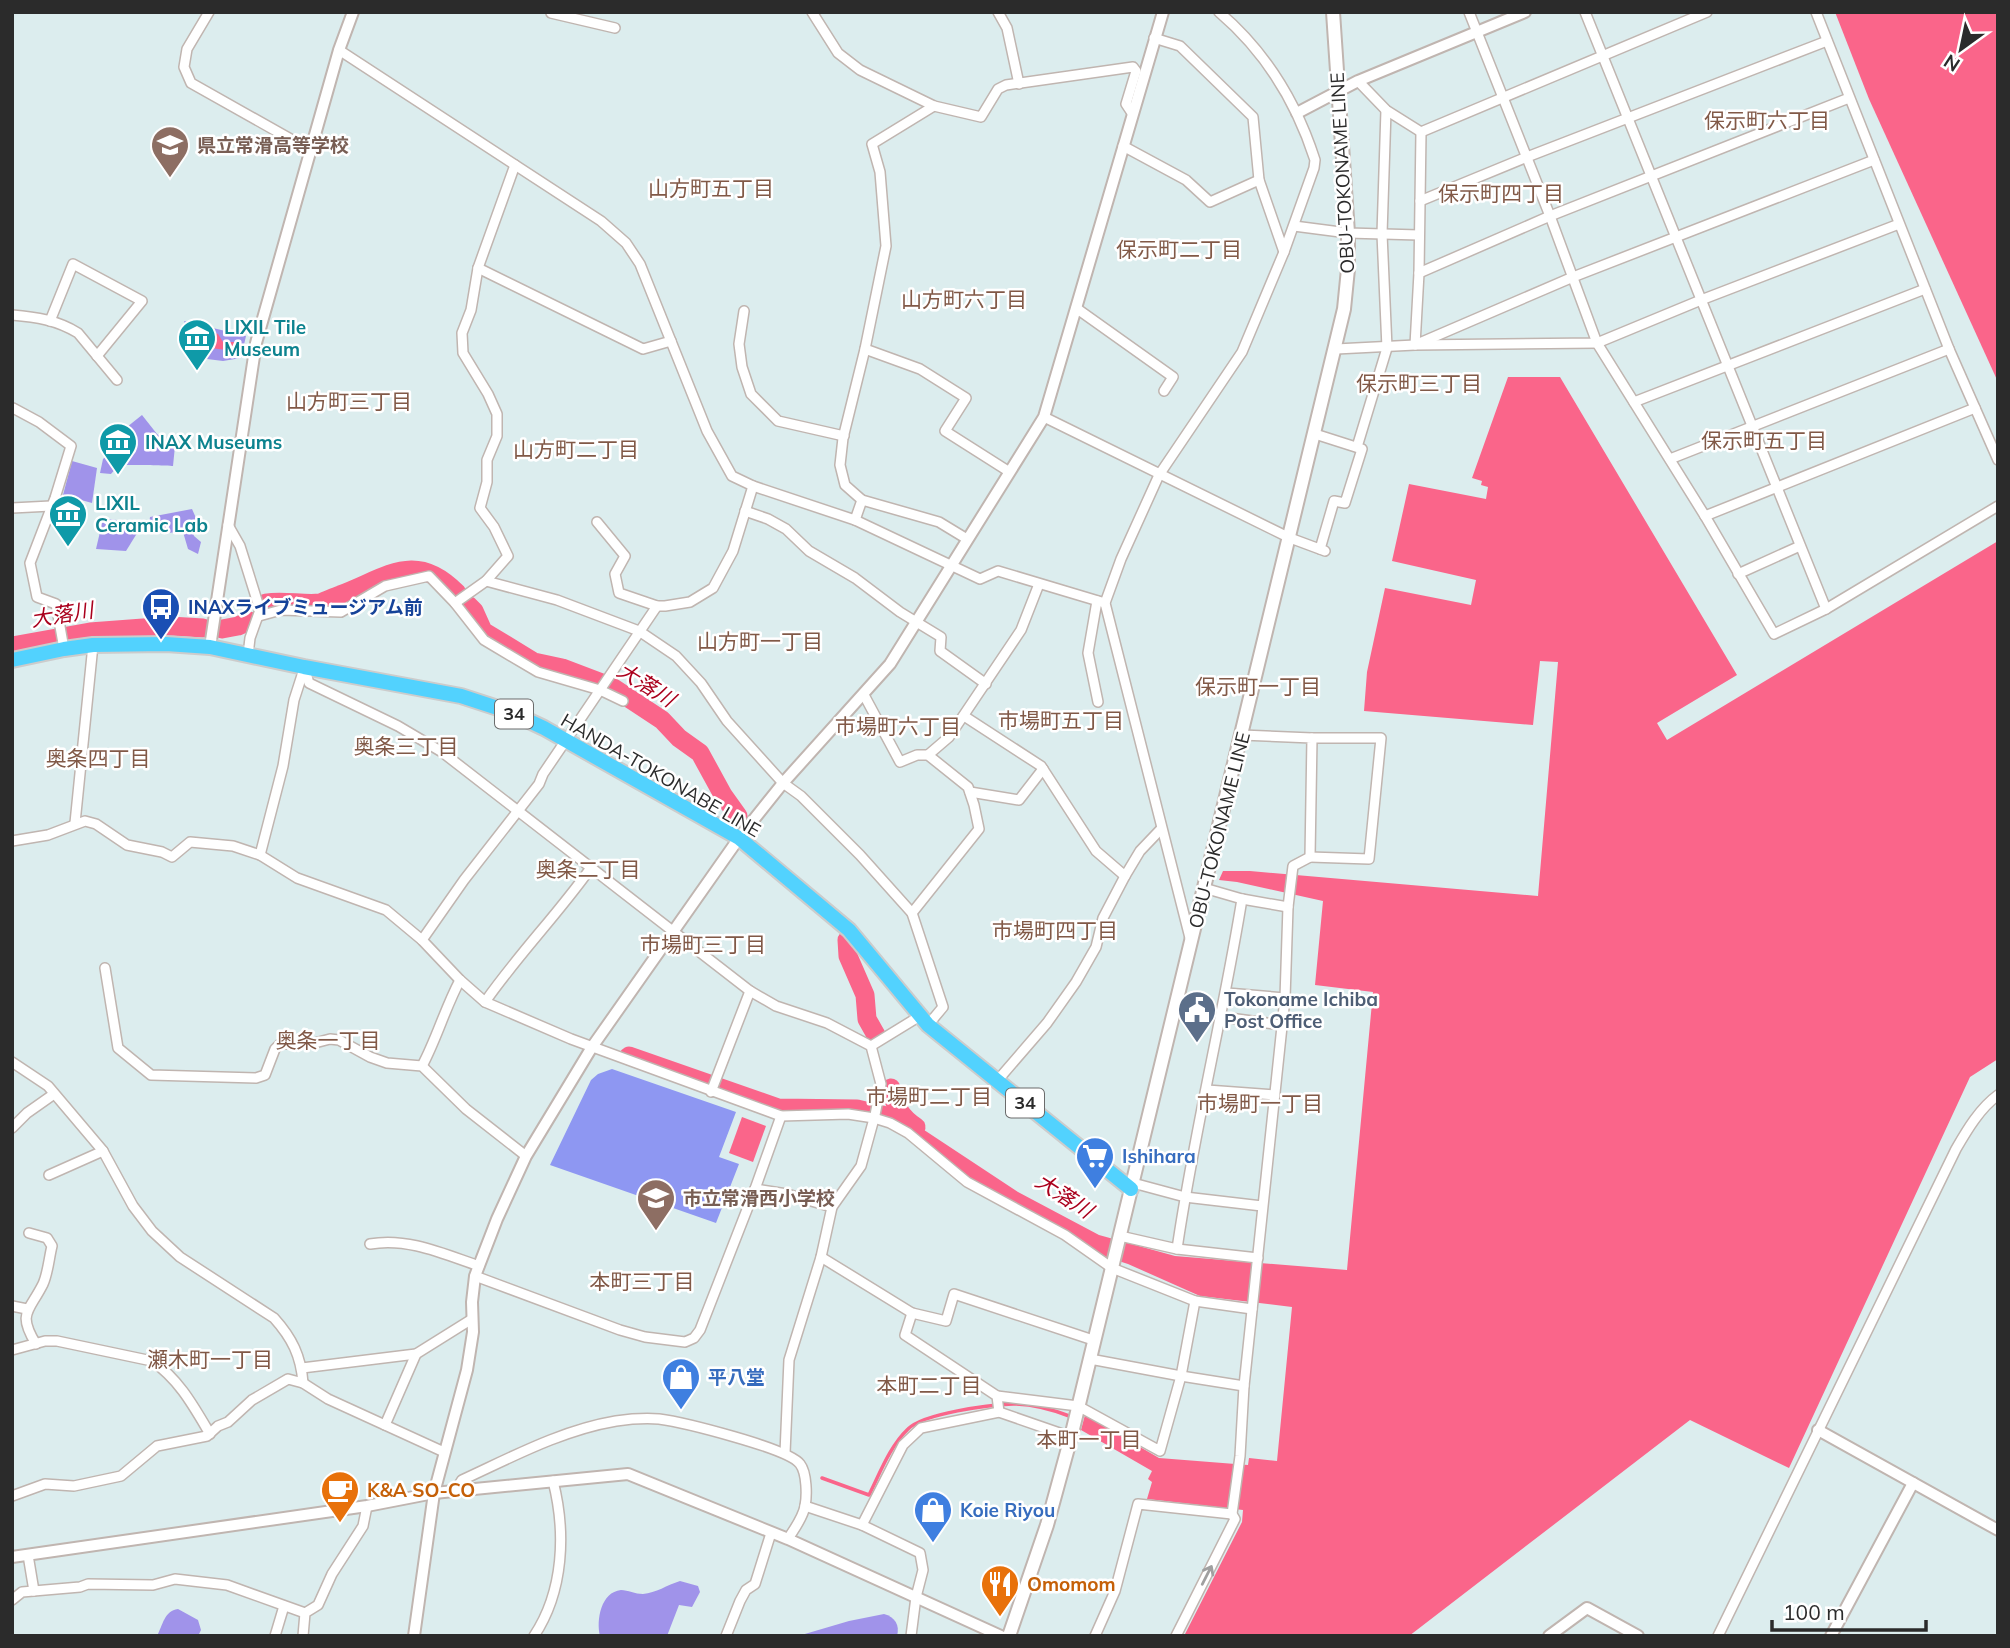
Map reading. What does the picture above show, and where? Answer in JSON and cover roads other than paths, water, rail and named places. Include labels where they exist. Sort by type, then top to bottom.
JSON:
[{"type":"main road","name":"OBU-TOKONAME LINE","points":[[1009,1636],[1047,1525],[1072,1431],[1336,349],[1346,289],[1348,233],[1333,12]]},
{"type":"main road","name":"HANDA-TOKONABE LINE","points":[[12,660],[64,644],[210,647],[461,696],[510,712],[739,838],[849,930],[924,1020],[997,1081],[1132,1186]]},
{"type":"street","points":[[209,12],[187,49],[184,67],[191,83],[310,150]]},
{"type":"street","points":[[210,647],[256,343],[339,50],[353,12]]},
{"type":"street","points":[[812,12],[838,53],[852,65],[934,106],[981,117],[998,89],[1006,85],[1133,67],[1136,71],[1126,104],[1132,113]]},
{"type":"street","points":[[998,12],[1007,28],[1019,84]]},
{"type":"street","points":[[414,1636],[434,1493],[467,1370],[473,1332],[477,1271],[526,1156],[592,1047],[671,931],[739,838],[783,783],[890,664],[1044,417],[1163,12]]},
{"type":"street","points":[[1098,702],[1088,653],[1101,602],[1159,475],[1242,352],[1284,252],[1314,168],[1315,160],[1297,113],[1267,61],[1240,30],[1219,12]]},
{"type":"street","points":[[1469,12],[1597,343],[1705,516],[1774,634],[1826,609],[1998,506]]},
{"type":"street","points":[[1297,113],[1358,80],[1525,12]]},
{"type":"street","points":[[1585,12],[1826,609]]},
{"type":"street","points":[[1421,132],[1707,12]]},
{"type":"street","points":[[1815,12],[1949,349],[1998,460]]},
{"type":"street","points":[[551,13],[615,28]]},
{"type":"street","points":[[1154,38],[1180,46],[1253,117],[1259,180],[1284,252]]},
{"type":"street","points":[[1420,201],[1827,41]]},
{"type":"street","points":[[339,50],[601,221],[626,243],[640,264],[719,457],[732,476],[753,486],[855,520],[980,579],[999,571],[1101,602]]},
{"type":"street","points":[[1358,80],[1386,110],[1421,132]]},
{"type":"street","points":[[1419,273],[1550,216],[1849,98]]},
{"type":"street","points":[[934,106],[872,144],[880,172],[886,246],[840,465],[845,485],[862,500],[939,522],[967,539]]},
{"type":"street","points":[[1357,447],[1387,348],[1382,234],[1386,110]]},
{"type":"street","points":[[1415,345],[1421,132]]},
{"type":"street","points":[[1123,146],[1186,180],[1210,202],[1259,180]]},
{"type":"street","points":[[1415,345],[1573,277],[1874,160]]},
{"type":"street","points":[[455,603],[486,581],[508,556],[494,527],[480,508],[486,482],[487,460],[497,436],[496,414],[488,394],[463,353],[462,333],[471,310],[478,268],[515,165]]},
{"type":"street","points":[[1336,349],[1415,345],[1597,343],[1899,224]]},
{"type":"street","points":[[1294,226],[1348,233],[1419,235]]},
{"type":"street","points":[[50,321],[73,264],[142,301],[97,356]]},
{"type":"street","points":[[478,268],[643,349],[671,341]]},
{"type":"street","points":[[1634,402],[1925,289]]},
{"type":"street","points":[[1076,308],[1173,376],[1164,391]]},
{"type":"street","points":[[744,312],[739,344],[742,367],[751,394],[778,421],[844,436]]},
{"type":"street","points":[[12,315],[50,321],[78,333],[117,380]]},
{"type":"street","points":[[865,349],[920,369],[966,398],[945,431],[1008,471]]},
{"type":"street","points":[[1670,459],[1949,349]]},
{"type":"street","points":[[13,408],[39,422],[71,446],[30,563],[37,597],[56,604],[64,644]]},
{"type":"street","points":[[1705,516],[1975,408]]},
{"type":"street","points":[[1044,417],[1290,538],[1323,550],[1334,501],[1345,503],[1362,449],[1315,435]]},
{"type":"street","points":[[597,522],[625,556],[615,573],[619,593],[657,606],[690,602],[713,588],[733,551],[753,486]]},
{"type":"street","points":[[855,520],[862,500]]},
{"type":"street","points":[[12,508],[51,506]]},
{"type":"street","points":[[745,511],[786,529],[809,551],[855,578],[941,637],[940,651],[986,684]]},
{"type":"street","points":[[228,525],[240,546],[260,610],[250,638],[248,655]]},
{"type":"street","points":[[1738,573],[1800,546]]},
{"type":"street","points":[[259,616],[281,610],[341,612],[385,586],[429,576],[455,603],[484,640],[538,672],[604,685],[623,701]]},
{"type":"street","points":[[486,581],[557,600],[639,631],[676,656],[727,721],[783,783],[801,796],[853,847],[912,914],[943,1007],[924,1020],[872,1046]]},
{"type":"street","points":[[928,755],[949,737],[986,684],[1021,630],[1039,584]]},
{"type":"street","points":[[1101,602],[1191,943]]},
{"type":"street","points":[[422,940],[520,810],[657,606]]},
{"type":"street","points":[[75,823],[93,645]]},
{"type":"street","points":[[260,855],[284,766],[294,700],[304,667]]},
{"type":"street","points":[[304,667],[309,683],[398,726],[442,752],[750,991],[776,1006],[827,1023],[872,1046],[881,1084],[875,1113],[861,1166],[832,1207],[821,1257],[789,1360],[785,1453]]},
{"type":"street","points":[[864,695],[900,762],[917,755],[928,755],[968,787],[979,829],[912,914]]},
{"type":"street","points":[[964,716],[1043,769],[1096,851],[1125,876]]},
{"type":"street","points":[[1176,1636],[1235,1519],[1232,1514],[1240,1456],[1244,1386],[1285,998],[1288,907],[1293,866],[1310,857],[1369,859],[1381,738],[1242,735]]},
{"type":"street","points":[[1310,857],[1311,738]]},
{"type":"street","points":[[970,792],[1019,800],[1043,769]]},
{"type":"street","points":[[12,841],[48,835],[85,821],[96,824],[127,845],[162,852],[172,857],[190,842],[233,846],[260,855],[297,878],[386,910],[422,940],[485,1002],[592,1047],[781,1116],[875,1113],[908,1133],[967,1182],[1113,1265],[1195,1301],[1252,1309]]},
{"type":"street","points":[[997,1081],[1047,1023],[1076,982],[1096,947],[1103,918],[1125,876],[1140,851],[1161,829]]},
{"type":"street","points":[[485,1002],[590,869]]},
{"type":"street","points":[[1204,888],[1242,899],[1288,907]]},
{"type":"street","points":[[1177,1250],[1185,1197],[1227,993],[1242,899]]},
{"type":"street","points":[[105,968],[118,1048],[151,1076],[256,1078],[264,1075],[275,1049],[280,1044],[339,1040],[387,1063],[422,1066],[466,1109],[526,1156]]},
{"type":"street","points":[[422,1066],[435,1043],[460,980]]},
{"type":"street","points":[[711,1092],[750,991]]},
{"type":"street","points":[[1227,993],[1285,998]]},
{"type":"street","points":[[1222,1017],[1282,1025]]},
{"type":"street","points":[[12,1062],[33,1075],[54,1094],[103,1151],[133,1206],[152,1231],[180,1257],[274,1318],[294,1343],[302,1368],[303,1383]]},
{"type":"street","points":[[1207,1090],[1274,1095]]},
{"type":"street","points":[[12,1128],[27,1113],[54,1094]]},
{"type":"street","points":[[1718,1636],[1956,1149],[1969,1127],[1998,1095]]},
{"type":"street","points":[[370,1244],[389,1240],[437,1252],[620,1330],[645,1337],[685,1342],[694,1338],[700,1330],[781,1116]]},
{"type":"street","points":[[49,1175],[103,1151]]},
{"type":"street","points":[[1132,1186],[1185,1197],[1262,1206]]},
{"type":"street","points":[[755,1189],[787,1194],[832,1207]]},
{"type":"street","points":[[29,1233],[47,1238],[52,1246],[44,1283],[27,1309],[26,1328],[36,1344]]},
{"type":"street","points":[[1120,1239],[1177,1250],[1258,1258]]},
{"type":"street","points":[[821,1257],[912,1313],[946,1321],[954,1294],[1093,1340]]},
{"type":"street","points":[[912,1313],[905,1335],[997,1398],[1077,1409],[1160,1451],[1181,1376],[1195,1301]]},
{"type":"street","points":[[12,1306],[27,1309]]},
{"type":"street","points":[[302,1368],[416,1354],[472,1319]]},
{"type":"street","points":[[12,1350],[45,1341],[57,1341],[152,1361],[162,1367],[186,1394],[210,1434]]},
{"type":"street","points":[[385,1425],[416,1354]]},
{"type":"street","points":[[1090,1359],[1244,1386]]},
{"type":"street","points":[[12,1496],[45,1484],[74,1486],[115,1478],[128,1471],[157,1446],[210,1434],[252,1400],[288,1379],[303,1383],[328,1399],[444,1452]]},
{"type":"street","points":[[997,1398],[999,1412]]},
{"type":"street","points":[[862,1525],[903,1445],[921,1428],[999,1412],[1072,1431]]},
{"type":"street","points":[[455,1491],[462,1480],[541,1443],[616,1421],[660,1419],[719,1432],[785,1453],[800,1463],[804,1472],[805,1506],[788,1539]]},
{"type":"street","points":[[1818,1430],[1998,1530]]},
{"type":"street","points":[[12,1557],[367,1506],[434,1493],[628,1474],[788,1539],[1001,1636]]},
{"type":"street","points":[[534,1636],[547,1616],[557,1580],[559,1506],[553,1481]]},
{"type":"street","points":[[1831,1636],[1913,1483]]},
{"type":"street","points":[[1095,1636],[1115,1591],[1138,1504],[1232,1514]]},
{"type":"street","points":[[305,1613],[318,1605],[332,1574],[363,1526],[367,1506]]},
{"type":"street","points":[[805,1506],[862,1525],[920,1553],[923,1570],[911,1636]]},
{"type":"street","points":[[726,1636],[746,1590],[755,1584],[771,1533]]},
{"type":"street","points":[[28,1555],[34,1591]]},
{"type":"street","points":[[12,1600],[22,1592],[88,1584],[153,1585],[175,1578],[227,1585],[305,1613]]},
{"type":"street","points":[[275,1636],[285,1606]]},
{"type":"street","points":[[1549,1636],[1587,1608],[1638,1636]]},
{"type":"street","points":[[303,1636],[305,1613]]},
{"type":"waterway","name":"大落川","points":[[264,609],[266,603],[273,602],[320,603],[401,571],[428,573],[442,580],[457,593]]},
{"type":"waterway","name":"大落川","points":[[468,605],[474,611],[483,631],[534,662],[562,668],[612,687],[662,720],[679,738],[700,753],[738,816]]},
{"type":"waterway","name":"大落川","points":[[222,629],[249,621]]},
{"type":"waterway","name":"大落川","points":[[12,646],[90,632],[170,626],[203,628]]},
{"type":"waterway","name":"大落川","points":[[847,940],[848,956],[865,995],[867,1019],[876,1035]]},
{"type":"waterway","points":[[629,1056],[778,1108],[857,1109],[907,1121]]},
{"type":"waterway","name":"大落川","points":[[891,1088],[899,1110],[916,1127]]},
{"type":"waterway","points":[[822,1478],[869,1495],[896,1443],[908,1429],[916,1423],[942,1414],[1013,1404],[1043,1408],[1072,1417]]},
{"type":"place","name":"県立常滑高等学校","points":[[170,179]]},
{"type":"place","name":"LIXIL Tile Museum","points":[[197,372]]},
{"type":"place","name":"INAX Museums","points":[[118,476]]},
{"type":"place","name":"LIXIL Ceramic Lab","points":[[68,548]]},
{"type":"place","name":"INAXライブミュージアム前","points":[[161,641]]},
{"type":"place","name":"Tokoname Ichiba Post Office","points":[[1197,1044]]},
{"type":"place","name":"Ishihara","points":[[1095,1190]]},
{"type":"place","name":"市立常滑西小学校","points":[[656,1232]]},
{"type":"place","name":"平八堂","points":[[681,1411]]},
{"type":"place","name":"K&A SO-CO","points":[[340,1524]]},
{"type":"place","name":"Koie Riyou","points":[[933,1544]]},
{"type":"place","name":"Omomom","points":[[1000,1618]]},
{"type":"district","name":"保示町六丁目","points":[[1767,121]]},
{"type":"district","name":"山方町五丁目","points":[[711,189]]},
{"type":"district","name":"保示町四丁目","points":[[1501,194]]},
{"type":"district","name":"保示町二丁目","points":[[1179,250]]},
{"type":"district","name":"山方町六丁目","points":[[964,300]]},
{"type":"district","name":"保示町三丁目","points":[[1419,384]]},
{"type":"district","name":"山方町三丁目","points":[[349,402]]},
{"type":"district","name":"保示町五丁目","points":[[1764,441]]},
{"type":"district","name":"山方町二丁目","points":[[576,450]]},
{"type":"district","name":"山方町一丁目","points":[[760,642]]},
{"type":"district","name":"保示町一丁目","points":[[1258,687]]},
{"type":"district","name":"市場町五丁目","points":[[1061,721]]},
{"type":"district","name":"市場町六丁目","points":[[898,727]]},
{"type":"district","name":"奥条三丁目","points":[[406,747]]},
{"type":"district","name":"奥条四丁目","points":[[98,759]]},
{"type":"district","name":"奥条二丁目","points":[[588,870]]},
{"type":"district","name":"市場町四丁目","points":[[1055,931]]},
{"type":"district","name":"市場町三丁目","points":[[703,945]]},
{"type":"district","name":"奥条一丁目","points":[[328,1041]]},
{"type":"district","name":"市場町二丁目","points":[[929,1097]]},
{"type":"district","name":"市場町一丁目","points":[[1260,1104]]},
{"type":"district","name":"本町三丁目","points":[[642,1282]]},
{"type":"district","name":"瀬木町一丁目","points":[[210,1360]]},
{"type":"district","name":"本町二丁目","points":[[929,1386]]},
{"type":"district","name":"本町一丁目","points":[[1089,1440]]}]
